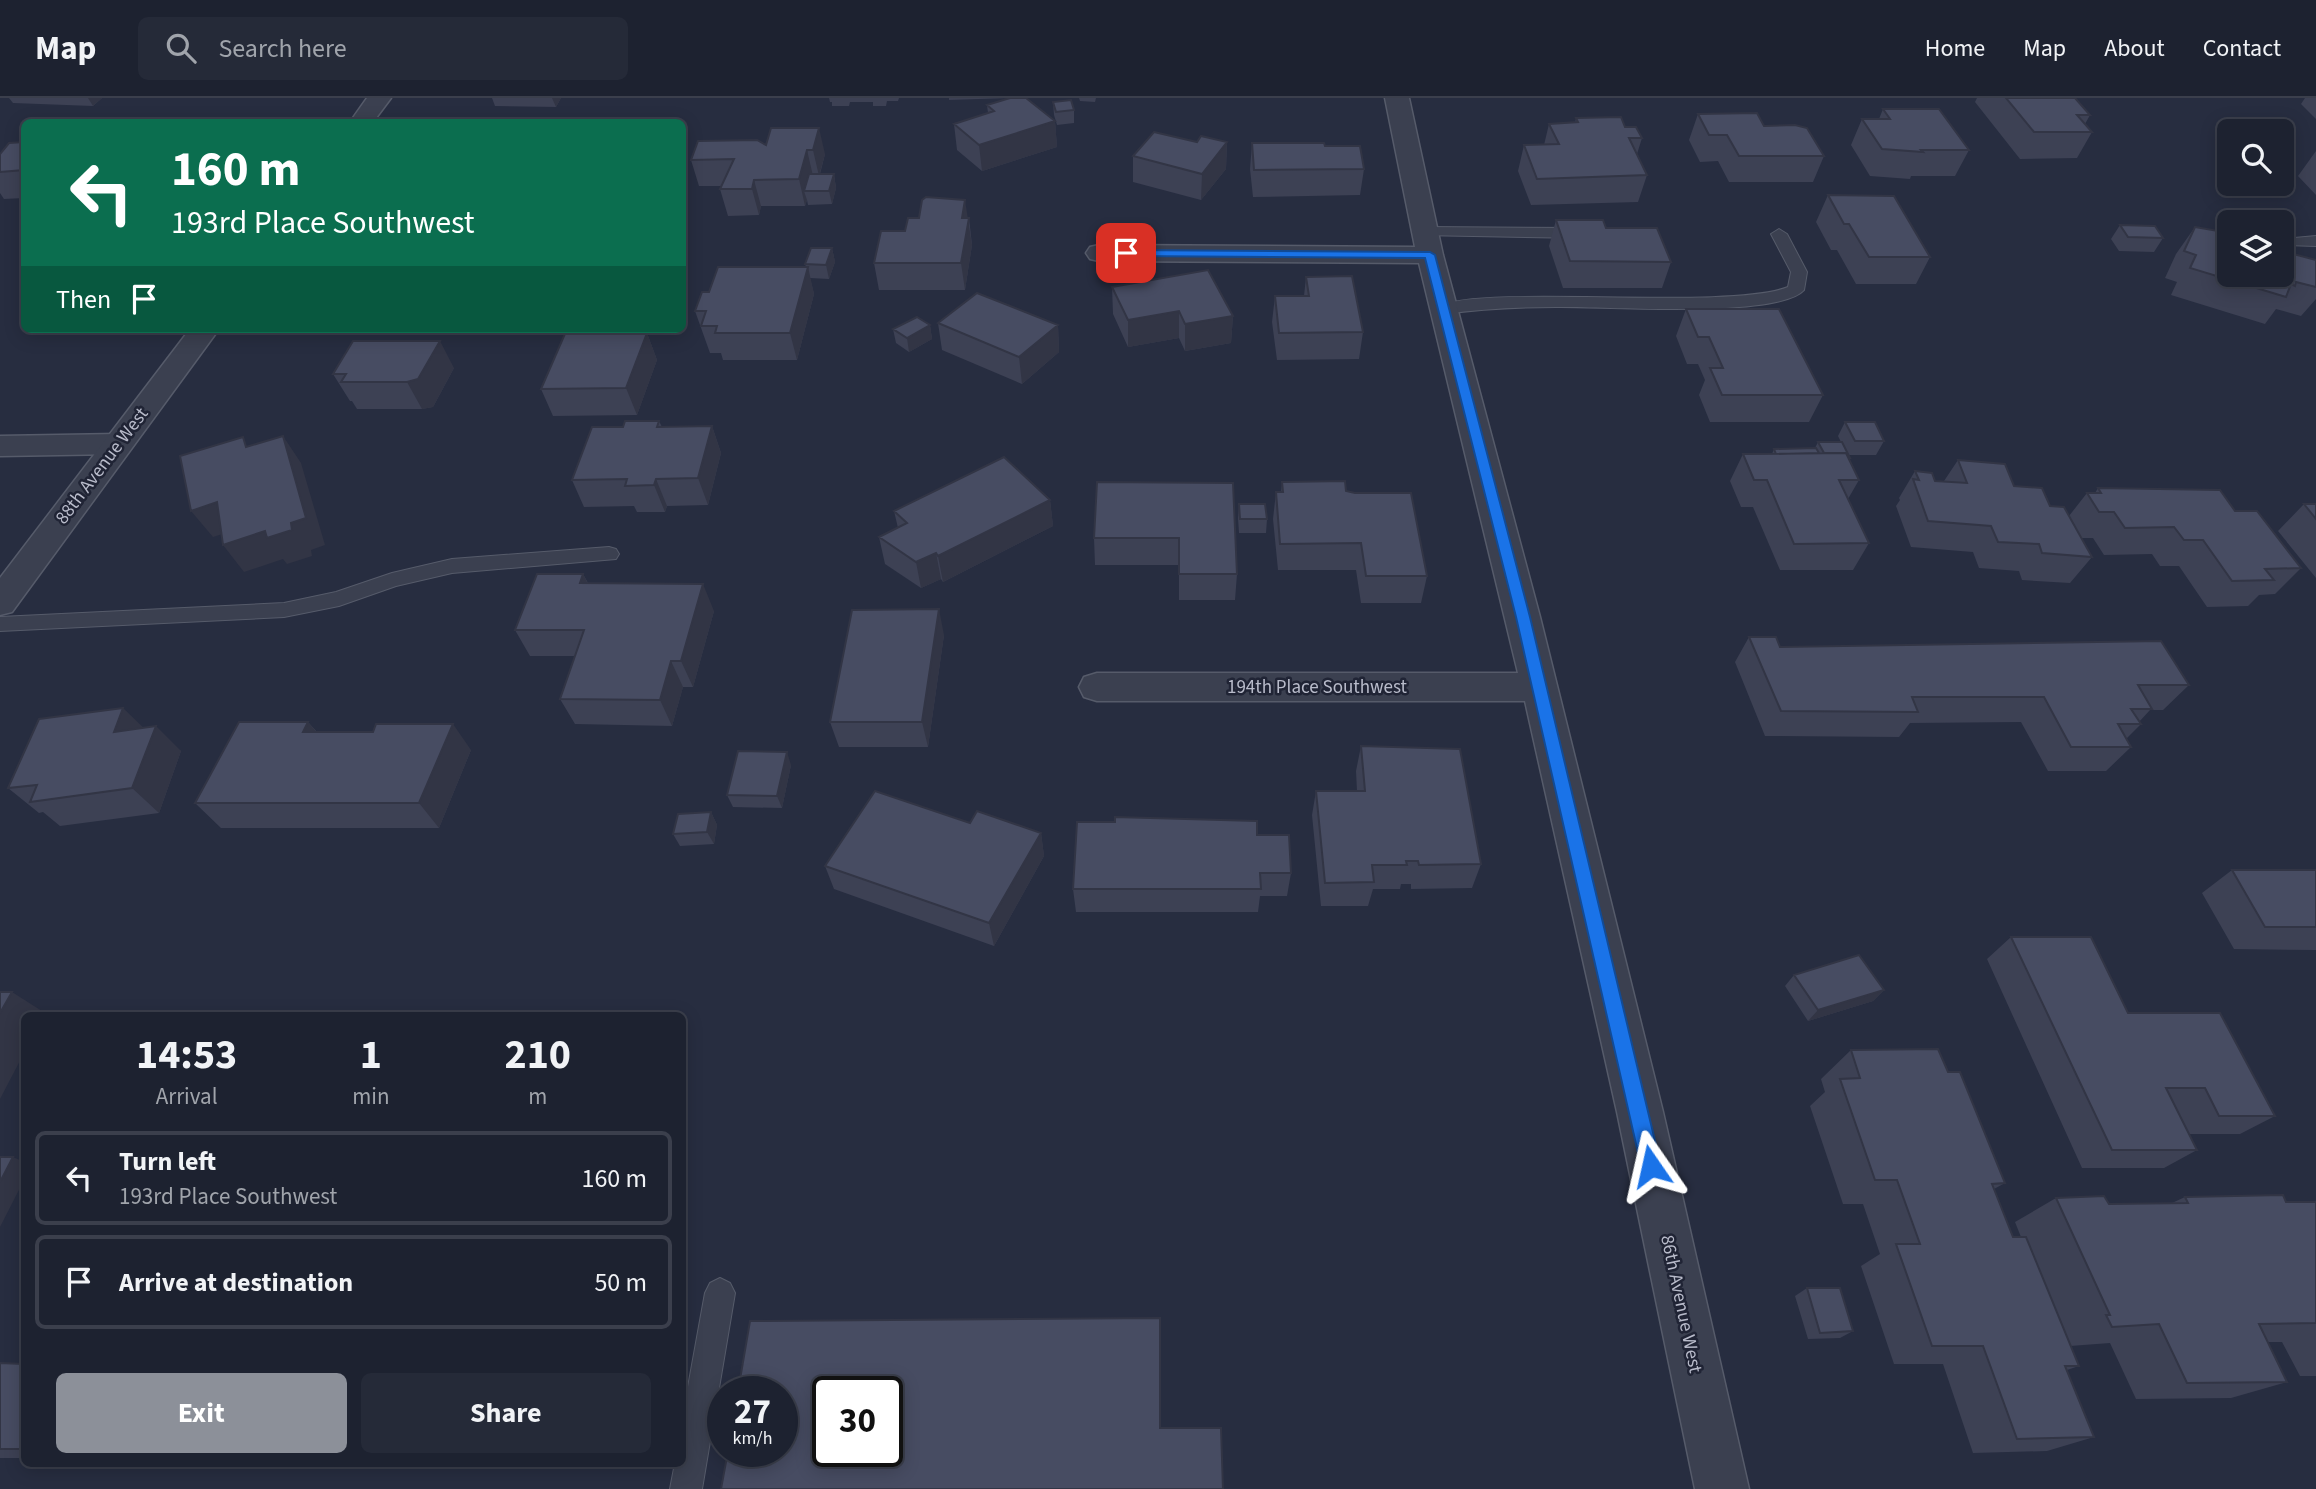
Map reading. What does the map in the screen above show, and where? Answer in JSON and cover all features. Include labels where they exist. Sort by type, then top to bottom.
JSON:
[{"type":"street","points":[[363,119],[379,98]]},
{"type":"street","name":"86th Avenue West","points":[[1397,98],[1427,243],[1523,617],[1640,1112],[1722,1489]]},
{"type":"street","points":[[1099,253],[1427,243]]},
{"type":"street","name":"88th Avenue West","points":[[0,603],[202,333]]},
{"type":"street","points":[[0,446],[118,444]]},
{"type":"street","name":"194th Place Southwest","points":[[1097,687],[1538,687]]},
{"type":"lane","points":[[1427,243],[1605,232]]},
{"type":"lane","points":[[1444,309],[1526,301],[1726,302],[1778,299],[1796,290],[1800,272],[1779,234]]},
{"type":"lane","points":[[2294,242],[2316,241]]},
{"type":"lane","points":[[0,624],[284,610],[339,599],[392,580],[452,566],[609,554]]},
{"type":"lane","points":[[686,1489],[720,1293]]},
{"type":"building","points":[[1010,98],[1026,98],[1055,121],[979,145],[954,124],[994,111],[987,105]]},
{"type":"building","points":[[2006,98],[2075,98],[2090,115],[2077,115],[2092,132],[2034,132]]},
{"type":"building","points":[[1071,100],[1074,110],[1056,112],[1053,102]]},
{"type":"building","points":[[1883,109],[1939,109],[1969,150],[1921,150],[1923,152],[1882,149],[1862,119],[1890,119]]},
{"type":"building","points":[[1757,113],[1764,126],[1795,125],[1807,128],[1824,156],[1739,156],[1727,135],[1709,135],[1698,114]]},
{"type":"building","points":[[1621,117],[1625,127],[1636,127],[1642,138],[1629,138],[1647,175],[1537,179],[1524,145],[1559,144],[1549,124],[1578,122],[1576,118]]},
{"type":"building","points":[[771,128],[819,128],[813,150],[807,150],[799,179],[754,180],[752,189],[720,189],[734,159],[691,160],[698,141],[757,140],[766,145]]},
{"type":"building","points":[[1154,132],[1197,142],[1201,136],[1227,142],[1202,174],[1133,156]]},
{"type":"building","points":[[21,142],[21,170],[0,172],[0,154],[9,143]]},
{"type":"building","points":[[1252,143],[1360,146],[1364,169],[1254,170]]},
{"type":"building","points":[[809,174],[834,174],[829,191],[804,191]]},
{"type":"building","points":[[1828,195],[1894,196],[1930,257],[1869,257],[1849,224],[1844,224]]},
{"type":"building","points":[[926,197],[965,200],[962,218],[969,218],[961,263],[874,263],[881,231],[905,231],[908,218],[919,218],[922,200]]},
{"type":"building","points":[[1556,220],[1603,220],[1606,228],[1657,228],[1671,262],[1570,261]]},
{"type":"building","points":[[2120,225],[2155,226],[2163,238],[2128,237]]},
{"type":"building","points":[[2195,227],[2217,231],[2217,276],[2190,268],[2196,255],[2184,251]]},
{"type":"building","points":[[811,248],[832,248],[826,265],[805,264]]},
{"type":"building","points":[[2294,254],[2316,260],[2316,287],[2296,282],[2295,286]]},
{"type":"building","points":[[718,267],[808,267],[790,333],[715,333],[717,326],[701,326],[706,311],[695,311],[702,292],[709,292]]},
{"type":"building","points":[[1208,270],[1233,316],[1185,324],[1179,311],[1128,320],[1112,287]]},
{"type":"building","points":[[1352,276],[1363,332],[1279,333],[1275,296],[1309,296],[1306,277]]},
{"type":"building","points":[[2253,287],[2290,287],[2286,297]]},
{"type":"building","points":[[977,293],[1058,325],[1019,357],[938,323]]},
{"type":"building","points":[[1686,309],[1779,309],[1823,395],[1722,395],[1710,368],[1723,368],[1709,337],[1698,337]]},
{"type":"building","points":[[917,317],[930,325],[907,338],[893,329]]},
{"type":"building","points":[[565,333],[647,333],[626,388],[541,389]]},
{"type":"building","points":[[353,341],[440,341],[418,379],[407,382],[341,382],[346,374],[333,374]]},
{"type":"building","points":[[625,421],[659,421],[657,427],[712,426],[698,478],[656,479],[654,485],[625,486],[627,479],[572,480],[592,427],[623,427]]},
{"type":"building","points":[[1845,422],[1875,422],[1884,441],[1855,441]]},
{"type":"building","points":[[283,436],[306,518],[291,523],[292,530],[267,538],[265,531],[223,545],[217,502],[191,511],[180,456],[243,437],[246,447]]},
{"type":"building","points":[[1818,442],[1842,442],[1850,458],[1846,453],[1824,453]]},
{"type":"building","points":[[1816,448],[1819,453],[1776,454],[1774,449]]},
{"type":"building","points":[[1846,453],[1859,480],[1839,480],[1869,543],[1794,544],[1767,480],[1754,480],[1743,454]]},
{"type":"building","points":[[1004,457],[1050,500],[938,556],[936,553],[916,562],[879,537],[907,523],[894,511]]},
{"type":"building","points":[[1958,460],[2005,464],[2014,486],[2042,488],[2050,506],[2064,507],[2092,557],[2042,553],[2039,544],[1998,542],[1991,526],[1928,521],[1913,479],[1919,480],[1915,471],[1932,473],[1935,481],[1967,483]]},
{"type":"building","points":[[1345,481],[1346,491],[1355,493],[1411,493],[1427,576],[1366,576],[1361,543],[1280,544],[1276,492],[1283,492],[1282,482]]},
{"type":"building","points":[[1097,482],[1233,483],[1237,574],[1179,574],[1179,538],[1094,538]]},
{"type":"building","points":[[2098,488],[2220,490],[2235,511],[2257,511],[2301,568],[2265,569],[2274,580],[2232,581],[2203,540],[2184,540],[2174,527],[2125,528],[2114,512],[2099,512],[2087,493],[2101,493]]},
{"type":"building","points":[[1239,504],[1265,504],[1267,519],[1240,519]]},
{"type":"building","points":[[2304,504],[2316,504],[2316,519]]},
{"type":"building","points":[[537,574],[583,574],[580,583],[703,584],[681,661],[671,661],[660,700],[560,699],[584,630],[515,630]]},
{"type":"building","points":[[939,609],[922,722],[830,722],[852,610]]},
{"type":"building","points":[[1749,637],[1776,637],[1780,647],[2161,641],[2189,685],[2138,685],[2152,709],[2131,709],[2141,724],[2118,724],[2131,747],[2071,747],[2044,697],[1912,697],[1918,712],[1781,711]]},
{"type":"building","points":[[123,708],[114,732],[156,726],[132,788],[30,802],[37,785],[8,788],[39,719]]},
{"type":"building","points":[[239,722],[308,722],[303,732],[373,732],[376,724],[453,724],[419,803],[195,803]]},
{"type":"building","points":[[1361,746],[1460,749],[1481,864],[1419,865],[1418,861],[1406,861],[1407,865],[1372,865],[1374,882],[1325,883],[1316,791],[1365,791]]},
{"type":"building","points":[[738,751],[787,752],[777,796],[727,795]]},
{"type":"building","points":[[875,791],[970,823],[977,811],[1041,833],[989,923],[825,866]]},
{"type":"building","points":[[711,812],[707,832],[673,834],[678,814]]},
{"type":"building","points":[[1115,817],[1257,821],[1257,835],[1289,835],[1291,873],[1260,873],[1261,889],[1073,889],[1077,822],[1115,822]]},
{"type":"building","points":[[2232,870],[2316,870],[2316,927],[2265,927]]},
{"type":"building","points":[[2011,937],[2091,937],[2128,1013],[2220,1013],[2275,1116],[2219,1116],[2205,1088],[2166,1088],[2197,1150],[2112,1150]]},
{"type":"building","points":[[1859,955],[1884,990],[1818,1010],[1794,975]]},
{"type":"building","points":[[0,992],[12,992],[0,1013]]},
{"type":"building","points":[[1938,1049],[1948,1072],[1960,1072],[2005,1183],[1992,1184],[2013,1237],[2026,1237],[2079,1366],[2065,1366],[2094,1437],[2017,1439],[1983,1346],[1932,1346],[1896,1244],[1920,1244],[1897,1180],[1875,1180],[1840,1079],[1860,1078],[1851,1050]]},
{"type":"building","points":[[0,1157],[13,1157],[0,1182]]},
{"type":"building","points":[[2283,1195],[2286,1202],[2316,1202],[2316,1323],[2259,1324],[2287,1382],[2187,1383],[2159,1324],[2112,1327],[2106,1315],[2110,1315],[2056,1198],[2104,1196],[2109,1204],[2188,1203],[2185,1197]]},
{"type":"building","points":[[1807,1288],[1840,1288],[1853,1331],[1820,1333]]},
{"type":"building","points":[[1160,1318],[1160,1428],[1221,1428],[1223,1489],[721,1489],[725,1467],[798,1467],[798,1376],[741,1376],[750,1321]]},
{"type":"building","points":[[0,1363],[21,1364],[21,1449],[0,1449]]},
{"type":"route","points":[[1126,253],[1430,255],[1523,617],[1651,1166]]}]
